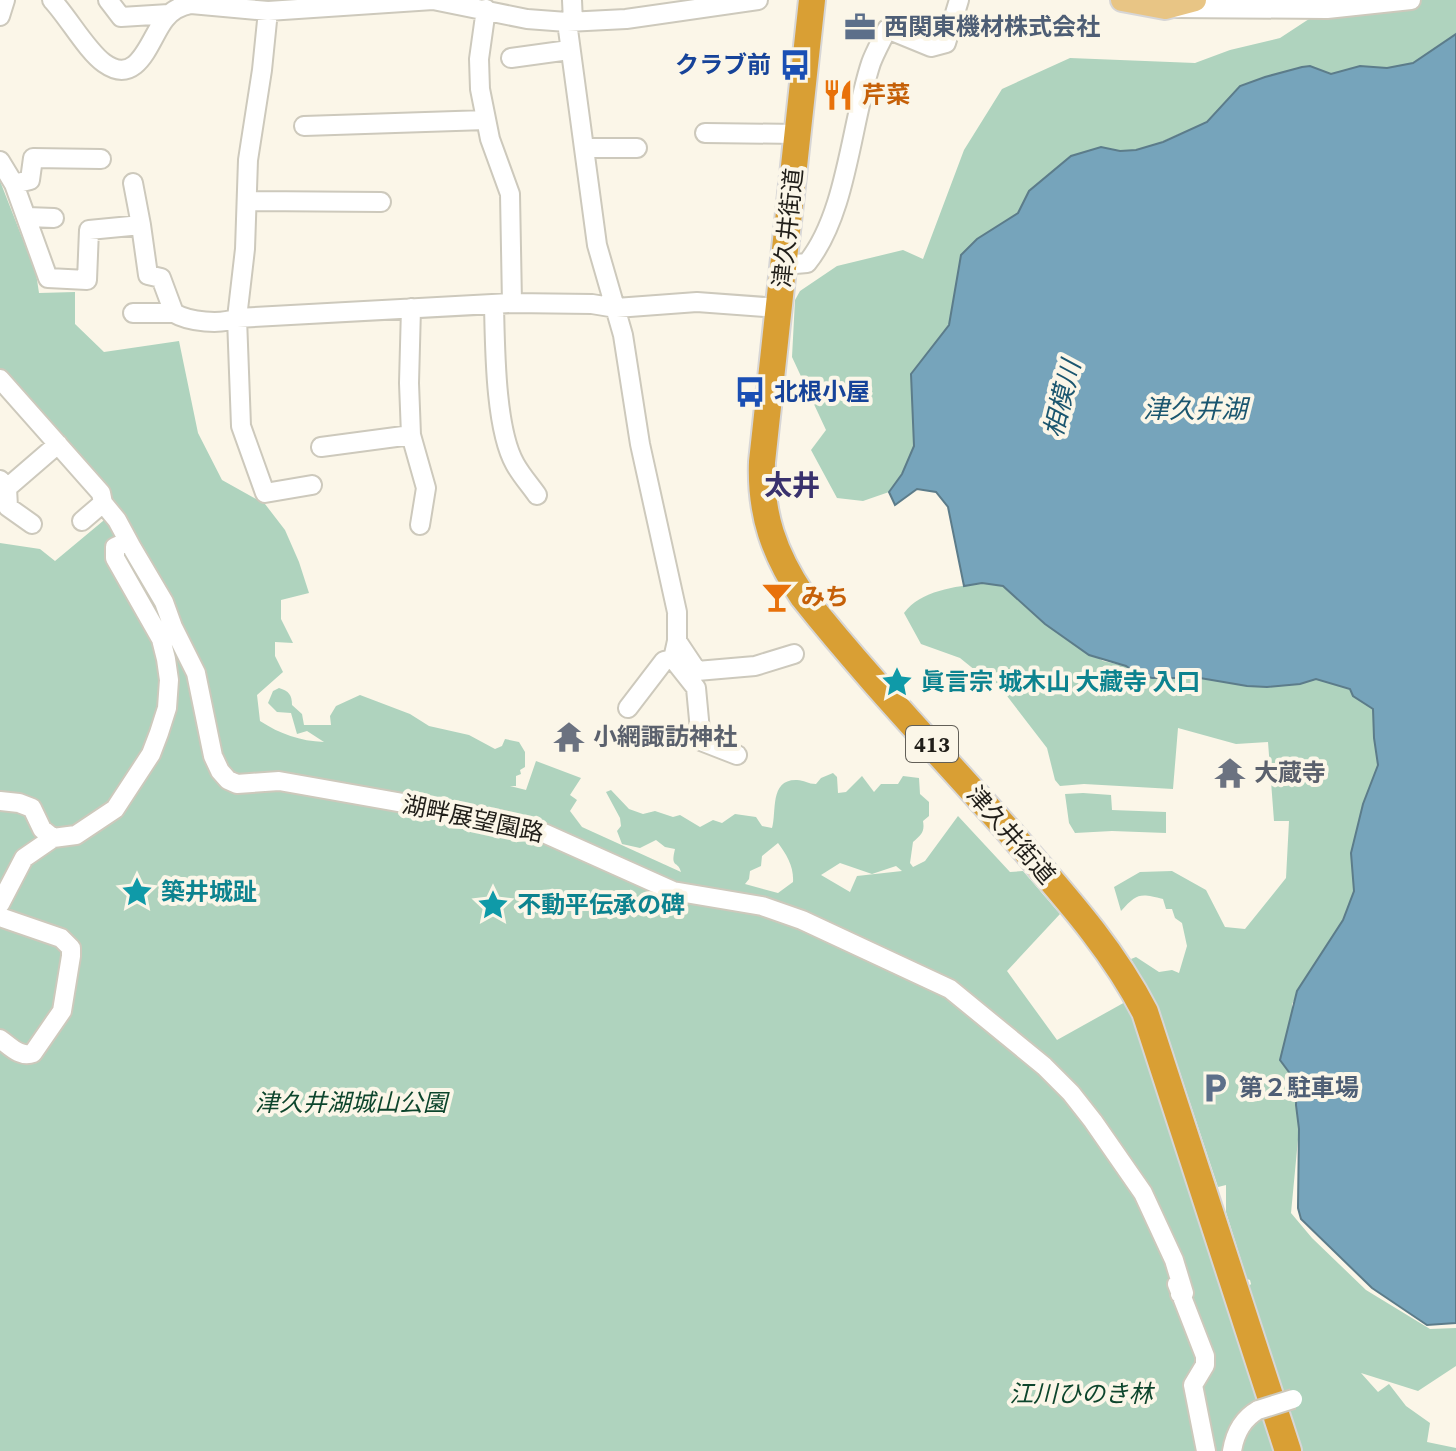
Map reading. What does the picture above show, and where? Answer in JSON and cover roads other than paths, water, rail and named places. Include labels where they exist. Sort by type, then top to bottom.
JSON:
[{"type":"highway","name":"津久井街道","points":[[812,0],[762,480],[765,519],[779,557],[808,604],[1059,890],[1107,949],[1134,992],[1145,1012],[1288,1451]]},
{"type":"main road","points":[[1122,0],[1165,8],[1195,0]]},
{"type":"street","points":[[0,16],[5,0]]},
{"type":"street","points":[[52,0],[100,61],[118,69],[132,66],[143,57],[169,14],[179,7],[195,4],[261,7],[443,1],[527,19],[570,22],[644,9],[758,0]]},
{"type":"street","points":[[108,0],[121,17],[169,14]]},
{"type":"street","points":[[572,0],[569,50],[597,245],[616,308],[640,444],[677,612],[675,650],[696,688],[701,741],[737,755]]},
{"type":"street","points":[[784,265],[807,263],[820,246],[844,177],[871,63],[887,29],[931,47],[946,43],[959,0]]},
{"type":"street","points":[[1165,8],[1327,9],[1411,0]]},
{"type":"street","points":[[261,7],[262,70],[248,160],[249,201],[237,318],[241,426],[265,493],[312,485]]},
{"type":"street","points":[[486,9],[479,59],[480,89],[486,120],[510,194],[503,304],[495,362],[503,423],[514,462],[537,495]]},
{"type":"street","points":[[511,58],[569,50]]},
{"type":"street","points":[[304,126],[486,120]]},
{"type":"street","points":[[705,133],[799,134]]},
{"type":"street","points":[[584,148],[637,148]]},
{"type":"street","points":[[14,184],[30,180],[33,158],[101,159]]},
{"type":"street","points":[[0,161],[14,184],[48,278],[87,280],[89,230],[141,225]]},
{"type":"street","points":[[133,183],[148,275],[161,278],[174,313]]},
{"type":"street","points":[[249,201],[381,202]]},
{"type":"street","points":[[27,217],[54,218]]},
{"type":"street","points":[[133,313],[174,313],[182,318],[227,322],[237,318],[503,304],[592,304],[616,308],[697,302],[779,308]]},
{"type":"street","points":[[411,308],[411,435],[426,488],[420,525]]},
{"type":"street","points":[[0,379],[101,493],[130,543],[115,547],[115,558],[161,639],[169,680],[167,708],[151,754],[115,809],[76,835],[53,838],[22,862],[0,904]]},
{"type":"street","points":[[321,447],[411,435]]},
{"type":"street","points":[[32,524],[4,495],[58,444]]},
{"type":"street","points":[[82,521],[108,509]]},
{"type":"street","name":"湖畔展望園路","points":[[130,543],[164,602],[192,664],[203,699],[213,756],[228,780],[249,785],[279,781],[499,820],[554,836],[673,891],[762,906],[802,920],[950,989],[1044,1066],[1071,1093],[1119,1156],[1160,1226],[1204,1356],[1193,1385],[1206,1451]]},
{"type":"street","points":[[675,650],[697,671],[755,666],[794,654]]},
{"type":"street","points":[[628,708],[675,650]]},
{"type":"street","points":[[0,801],[32,808],[42,829],[53,838]]},
{"type":"street","points":[[0,917],[67,942],[71,956],[69,1004],[33,1053],[19,1054],[0,1039]]},
{"type":"street","points":[[1232,1451],[1239,1427],[1248,1416],[1297,1398]]},
{"type":"water","name":"津久井湖","points":[[1456,34],[1456,1323],[1427,1325],[1372,1288],[1301,1219],[1298,1208],[1297,1083],[1280,1060],[1297,991],[1343,920],[1354,891],[1351,853],[1363,804],[1378,765],[1373,709],[1353,696],[1350,689],[1316,679],[1267,687],[1200,678],[1152,678],[1089,655],[1045,624],[1003,586],[982,583],[964,586],[948,507],[936,492],[917,489],[895,505],[889,492],[902,474],[914,446],[911,374],[949,325],[961,255],[977,239],[1018,213],[1029,191],[1071,156],[1101,147],[1136,150],[1163,142],[1207,122],[1240,86],[1265,77],[1310,66],[1331,74],[1360,66],[1387,68],[1413,63]]},
{"type":"place","name":"西関東機材株式会社","points":[[860,27]]},
{"type":"place","name":"クラブ前","points":[[795,65]]},
{"type":"place","name":"芹菜","points":[[838,95]]},
{"type":"place","name":"北根小屋","points":[[750,392]]},
{"type":"place","name":"みち","points":[[777,597]]},
{"type":"place","name":"眞言宗 城木山 大藏寺 入口","points":[[897,682]]},
{"type":"place","name":"小網諏訪神社","points":[[569,737]]},
{"type":"place","name":"大蔵寺","points":[[1230,773]]},
{"type":"place","name":"築井城趾","points":[[137,892]]},
{"type":"place","name":"不動平伝承の碑","points":[[493,905]]},
{"type":"place","name":"第２駐車場","points":[[1215,1088]]},
{"type":"district","name":"太井","points":[[792,485]]},
{"type":"water label","name":"相模川","points":[[1062,399]]},
{"type":"park label","name":"津久井湖城山公園","points":[[351,1103]]},
{"type":"park label","name":"江川ひのき林","points":[[1081,1394]]}]
